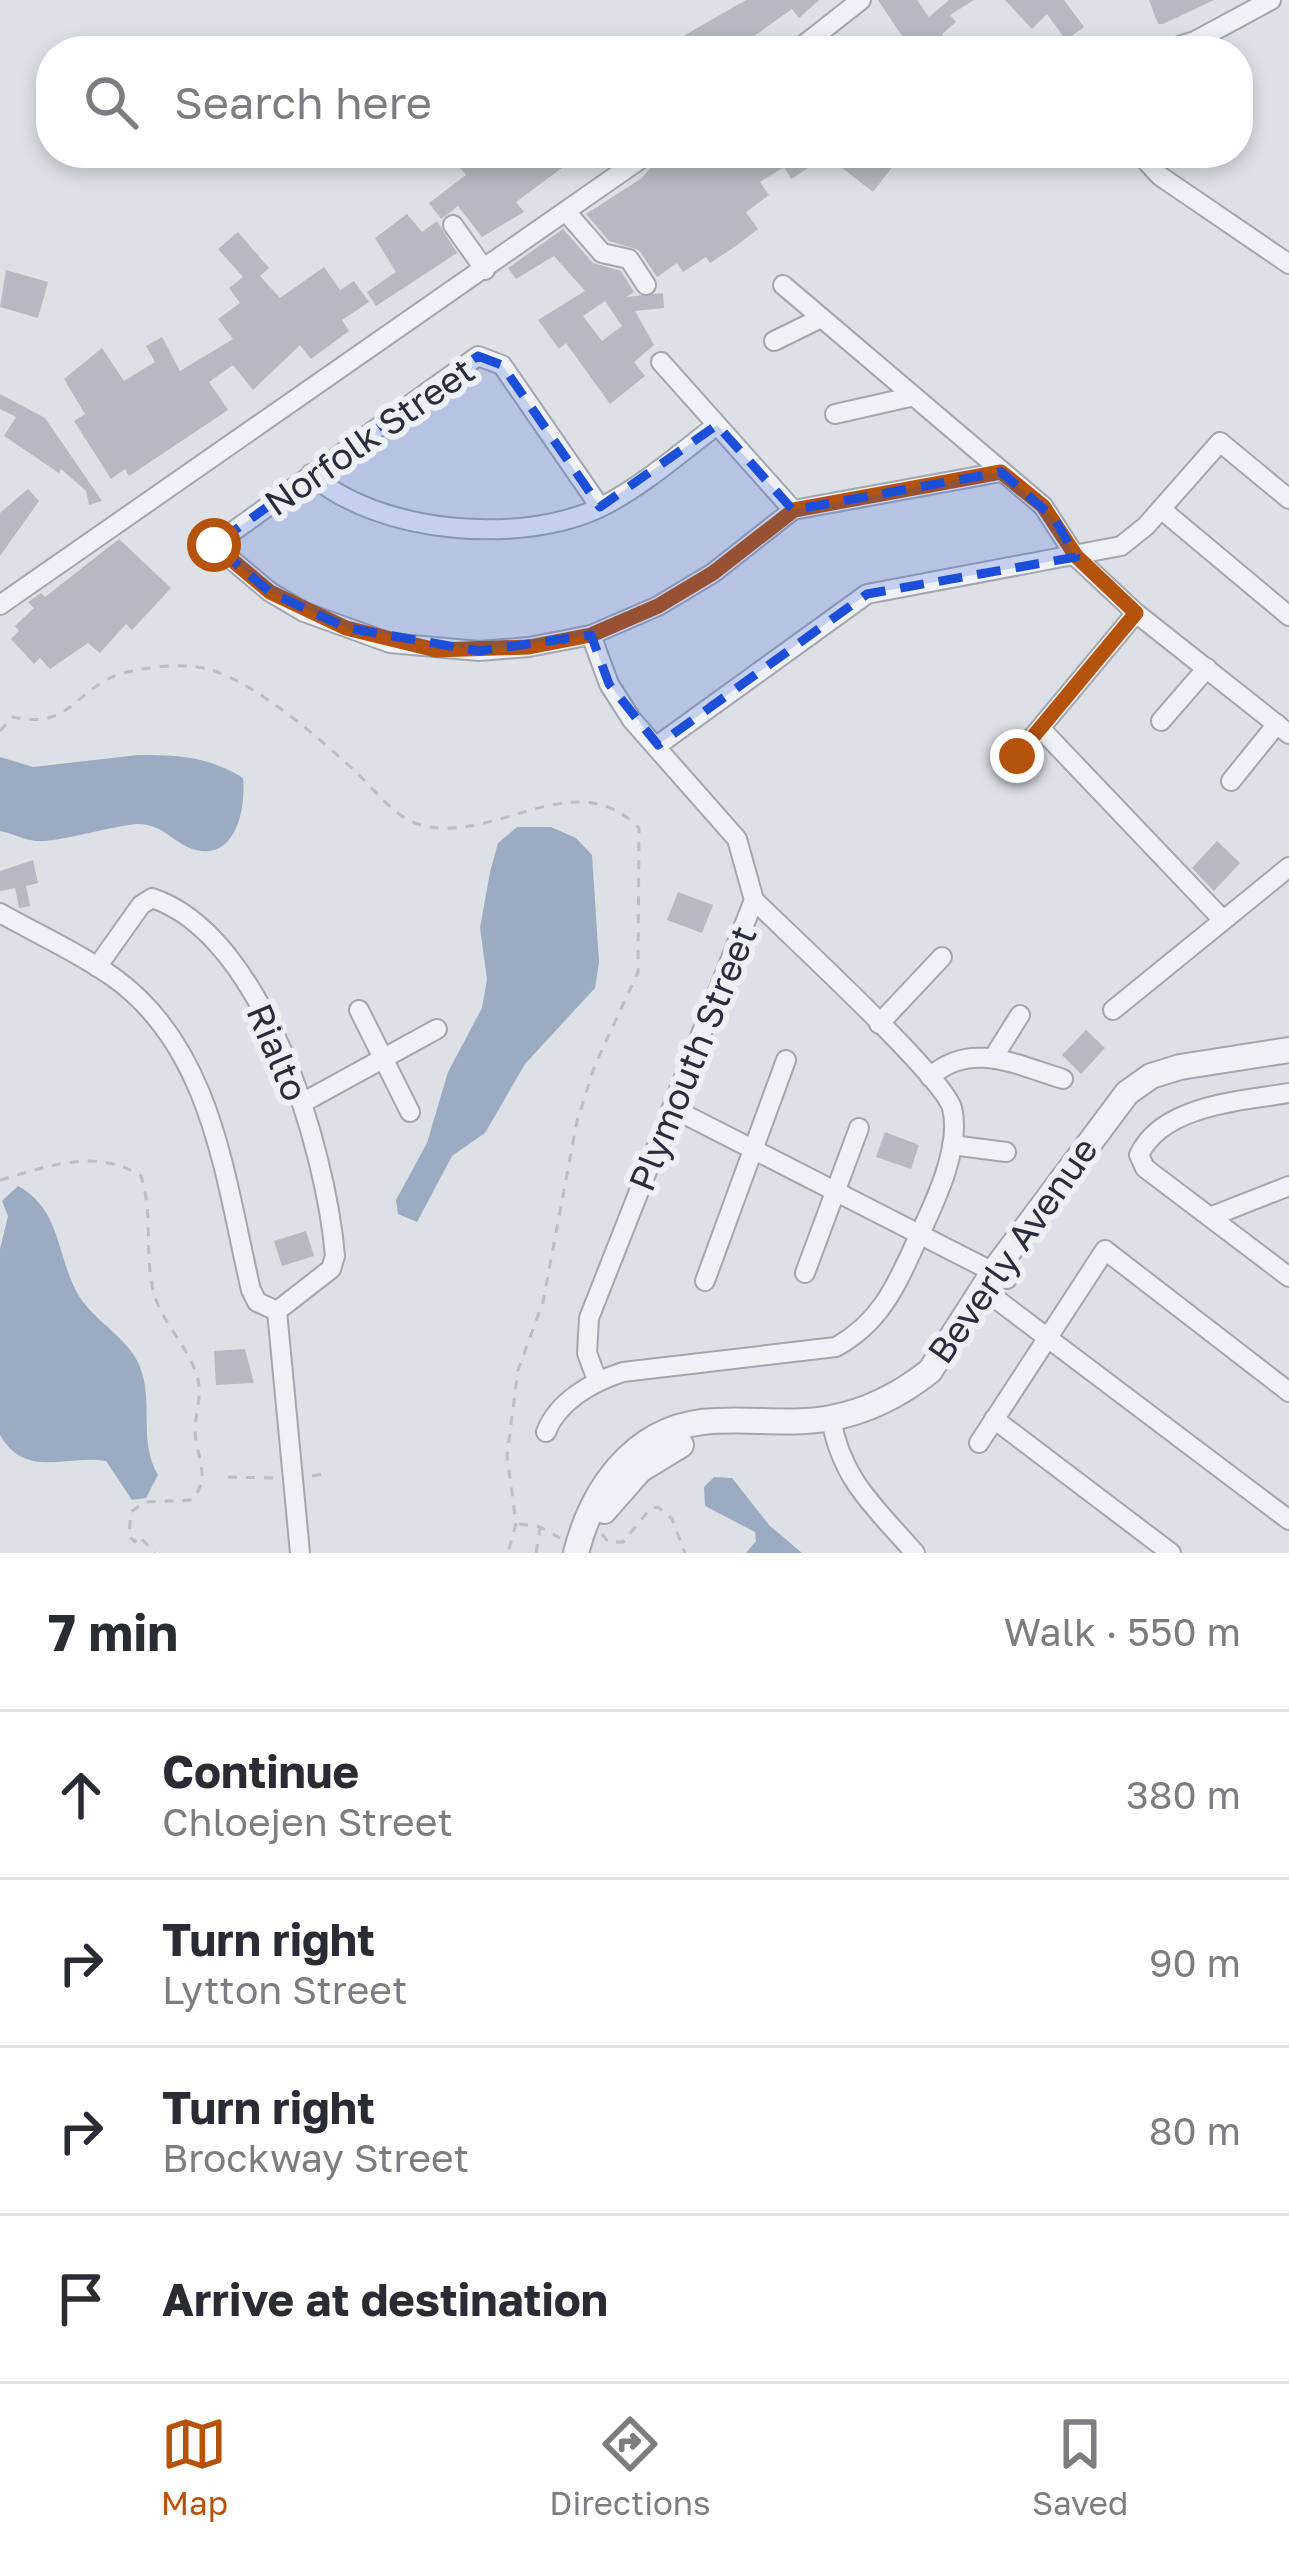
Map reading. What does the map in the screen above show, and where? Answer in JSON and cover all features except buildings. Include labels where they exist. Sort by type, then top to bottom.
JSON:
[{"type":"street","points":[[815,36],[861,0]]},
{"type":"street","points":[[1203,36],[1270,0]]},
{"type":"street","points":[[0,605],[629,168]]},
{"type":"street","points":[[1152,168],[1289,264]]},
{"type":"street","points":[[568,214],[602,254],[629,259],[646,285]]},
{"type":"street","points":[[452,225],[485,270]]},
{"type":"street","points":[[783,285],[1054,518],[1076,556],[1136,613],[1283,729],[1232,781]]},
{"type":"street","points":[[773,341],[819,319]]},
{"type":"street","name":"Norfolk Street","points":[[591,635],[478,651],[390,643],[304,612],[270,592],[214,545],[478,356],[491,357],[502,365],[600,507]]},
{"type":"street","points":[[661,362],[794,510]]},
{"type":"street","points":[[835,414],[910,397]]},
{"type":"street","points":[[311,474],[343,496],[412,522],[508,528],[600,507],[717,425]]},
{"type":"street","points":[[658,745],[867,593],[1121,546],[1220,442],[1289,499]]},
{"type":"street","points":[[591,635],[713,573],[794,510],[1001,472]]},
{"type":"street","points":[[1161,508],[1289,616]]},
{"type":"street","points":[[1017,756],[1136,613]]},
{"type":"street","name":"Plymouth Street","points":[[591,635],[609,684],[632,720],[737,839],[754,901],[589,1318],[587,1353],[597,1381]]},
{"type":"street","points":[[1161,721],[1207,668]]},
{"type":"street","points":[[1041,729],[1222,919]]},
{"type":"street","points":[[1113,1010],[1289,867]]},
{"type":"street","name":"Rialto","points":[[98,967],[141,905],[152,898],[168,903],[225,954],[264,1008],[302,1103],[335,1256],[331,1269],[277,1311]]},
{"type":"street","points":[[546,1432],[551,1418],[597,1381],[656,1366],[794,1356],[836,1347],[864,1331],[887,1304],[921,1232],[952,1145],[952,1108],[930,1077],[754,901]]},
{"type":"street","points":[[0,913],[98,967],[155,1016],[185,1056],[211,1120],[251,1290],[257,1301],[277,1311],[300,1553]]},
{"type":"street","points":[[879,1024],[942,957]]},
{"type":"street","points":[[359,1010],[410,1112]]},
{"type":"street","points":[[993,1058],[1020,1015]]},
{"type":"street","points":[[302,1103],[437,1029]]},
{"type":"street","name":"Beverly Avenue","points":[[581,1551],[622,1487],[676,1446],[701,1438],[885,1418],[914,1402],[940,1378],[995,1285],[1127,1093],[1150,1076],[1180,1067],[1289,1050]]},
{"type":"street","points":[[930,1077],[959,1057],[993,1058],[1063,1079]]},
{"type":"street","points":[[705,1282],[786,1060]]},
{"type":"street","name":"Beverly Avenue","points":[[995,1285],[1116,1123],[1159,1088],[1184,1077],[1289,1063]]},
{"type":"street","points":[[1289,1094],[1190,1114],[1145,1143],[1139,1155],[1145,1168],[1289,1277]]},
{"type":"street","points":[[674,1109],[921,1232],[995,1285],[1048,1336],[1289,1520]]},
{"type":"street","points":[[805,1273],[859,1128]]},
{"type":"street","points":[[952,1145],[1006,1152]]},
{"type":"street","points":[[1210,1217],[1289,1186]]},
{"type":"street","points":[[979,1442],[1105,1250],[1289,1392]]},
{"type":"street","points":[[994,1419],[1171,1553]]},
{"type":"street","name":"Beverly Avenue","points":[[581,1551],[613,1471],[656,1438],[699,1422],[832,1425]]},
{"type":"street","points":[[832,1425],[852,1483],[916,1553]]},
{"type":"path","points":[[0,731],[12,717],[37,722],[76,708],[107,680],[129,673],[206,668],[312,730],[403,818],[454,830],[560,800],[606,808],[639,828],[638,972],[595,1065],[577,1121],[543,1302],[518,1370],[507,1456],[515,1523],[508,1553]]},
{"type":"path","points":[[0,1180],[92,1159],[122,1164],[141,1176],[151,1214],[151,1282],[157,1307],[197,1376],[201,1396],[195,1437],[204,1473],[192,1500],[146,1502],[130,1512],[129,1536],[135,1542],[139,1536],[155,1553]]},
{"type":"path","points":[[597,1528],[608,1542],[623,1542],[650,1509],[658,1507],[672,1519],[685,1553]]},
{"type":"path","points":[[515,1523],[540,1526],[581,1551]]},
{"type":"path","points":[[536,1553],[540,1526]]},
{"type":"highlighted area","points":[[478,356],[502,365],[600,507],[717,425],[793,510],[1001,472],[1054,518],[1076,557],[867,594],[658,745],[609,684],[591,635],[479,651],[347,628],[270,592],[214,545]]},
{"type":"water","points":[[138,755],[192,758],[243,778],[243,802],[230,839],[210,851],[196,850],[162,830],[137,824],[45,841],[0,831],[0,757],[33,767]]},
{"type":"water","points":[[517,827],[551,827],[576,838],[592,855],[599,962],[595,988],[525,1064],[485,1133],[452,1156],[417,1222],[398,1214],[396,1200],[427,1143],[448,1072],[482,1008],[487,979],[480,928],[490,872],[498,843]]},
{"type":"water","points":[[18,1186],[51,1221],[79,1296],[128,1347],[140,1367],[149,1449],[158,1475],[146,1498],[132,1500],[106,1461],[35,1461],[10,1449],[0,1435],[0,1249],[8,1216],[2,1201]]},
{"type":"water","points":[[714,1477],[732,1478],[770,1526],[802,1553],[746,1553],[756,1541],[755,1532],[705,1506],[704,1487]]},
{"type":"route","points":[[214,545],[270,592],[304,612],[390,643],[436,650],[529,647],[591,635],[658,606],[713,573],[794,510],[1001,472],[1043,506],[1076,556],[1136,613],[1017,756]]}]
